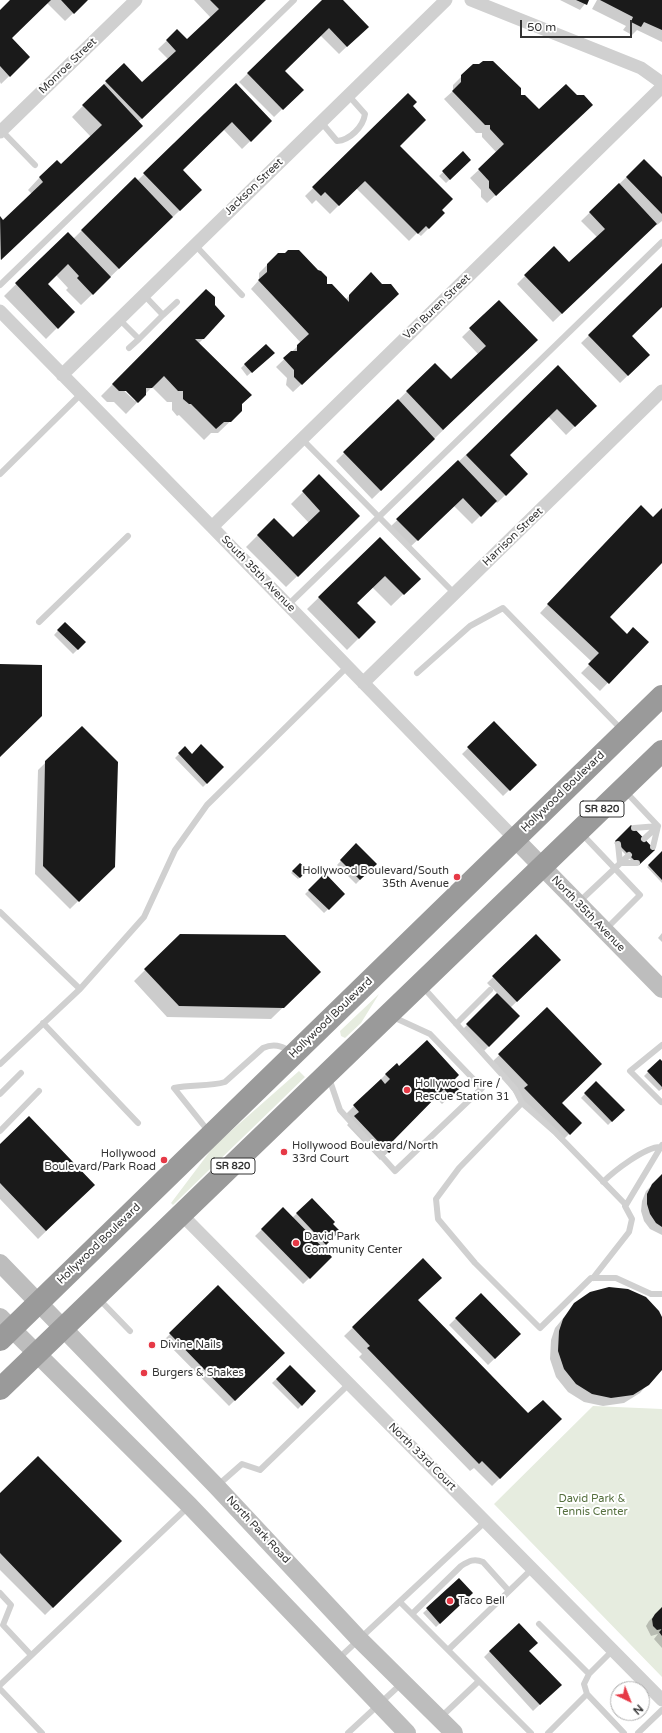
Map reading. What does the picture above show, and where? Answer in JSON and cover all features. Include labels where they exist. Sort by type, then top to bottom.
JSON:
[{"type":"highway","name":"Hollywood Boulevard","points":[[4,1328],[38,1303],[662,696]]},
{"type":"highway","name":"SR 820","points":[[0,1389],[36,1352],[182,1215],[662,751]]},
{"type":"street","name":"Monroe Street","points":[[1,132],[136,0]]},
{"type":"street","name":"Jackson Street","points":[[62,375],[446,0]]},
{"type":"street","points":[[471,0],[641,68],[662,83]]},
{"type":"street","name":"Van Buren Street","points":[[212,527],[662,87]]},
{"type":"street","name":"South 35th Avenue","points":[[0,311],[515,839]]},
{"type":"street","name":"Harrison Street","points":[[363,683],[662,391]]},
{"type":"street","name":"North 35th Avenue","points":[[515,839],[662,989]]},
{"type":"street","name":"North 33rd Court","points":[[182,1215],[350,1383],[662,1700]]},
{"type":"street","name":"North Park Road","points":[[0,1263],[217,1487],[359,1639],[454,1733]]},
{"type":"street","points":[[4,1328],[36,1352],[190,1506],[407,1733]]},
{"type":"lane","points":[[0,285],[294,0]]},
{"type":"lane","points":[[321,122],[337,141],[345,140],[364,123],[365,114],[349,96]]},
{"type":"lane","points":[[1,132],[35,165]]},
{"type":"lane","points":[[288,605],[662,242]]},
{"type":"lane","points":[[195,245],[242,295]]},
{"type":"lane","points":[[144,295],[163,316]]},
{"type":"lane","points":[[129,348],[177,302]]},
{"type":"lane","points":[[119,319],[139,339]]},
{"type":"lane","points":[[0,474],[81,394]]},
{"type":"lane","points":[[302,439],[454,594]]},
{"type":"lane","points":[[39,622],[128,536]]},
{"type":"lane","points":[[417,674],[470,626],[503,608],[624,733]]},
{"type":"lane","points":[[0,1064],[80,989],[144,917],[175,850],[207,805],[348,667]]},
{"type":"lane","points":[[623,789],[658,826]]},
{"type":"lane","points":[[634,828],[658,826]]},
{"type":"lane","points":[[644,839],[658,826]]},
{"type":"lane","points":[[653,847],[658,826]]},
{"type":"lane","points":[[580,831],[640,895],[604,931]]},
{"type":"lane","points":[[618,844],[620,863]]},
{"type":"lane","points":[[578,904],[628,855]]},
{"type":"lane","points":[[620,863],[637,863]]},
{"type":"lane","points":[[0,912],[80,989]]},
{"type":"lane","points":[[421,985],[510,1084],[522,1103],[555,1132],[626,1205],[625,1206],[632,1219],[629,1232],[593,1278],[591,1278],[540,1328],[475,1263],[438,1219],[436,1199],[459,1168],[522,1103]]},
{"type":"lane","points":[[456,1024],[490,990]]},
{"type":"lane","points":[[328,1074],[340,1110],[395,1171],[482,1088],[430,1034],[390,1015]]},
{"type":"lane","points":[[43,1023],[138,1123]]},
{"type":"lane","points":[[661,1102],[630,1071],[662,1044]]},
{"type":"lane","points":[[211,1135],[174,1088],[188,1085],[219,1084],[225,1082],[263,1048],[271,1045],[282,1046],[294,1054]]},
{"type":"lane","points":[[0,1094],[21,1073]]},
{"type":"lane","points":[[0,1131],[39,1091]]},
{"type":"lane","points":[[603,1182],[616,1169],[652,1147],[661,1146]]},
{"type":"lane","points":[[626,1205],[661,1146]]},
{"type":"lane","points":[[593,1278],[616,1278],[651,1294],[662,1294]]},
{"type":"lane","points":[[96,1296],[130,1332]]},
{"type":"lane","points":[[217,1487],[242,1464],[260,1470],[350,1383]]},
{"type":"lane","points":[[0,1685],[190,1506]]},
{"type":"lane","points":[[337,1659],[486,1521]]},
{"type":"lane","points":[[412,1614],[461,1566],[470,1561],[477,1560],[483,1562],[509,1590]]},
{"type":"lane","points":[[448,1650],[533,1568]]},
{"type":"lane","points":[[0,1593],[11,1604],[3,1626],[31,1655]]},
{"type":"lane","points":[[400,1602],[531,1733]]},
{"type":"lane","points":[[539,1624],[589,1674]]},
{"type":"lane","points":[[612,1650],[589,1674],[584,1684],[587,1694],[624,1733]]},
{"type":"lane","points":[[439,1719],[479,1681]]},
{"type":"lane","points":[[348,1733],[402,1682]]},
{"type":"lane","points":[[0,1689],[42,1733]]},
{"type":"lane","points":[[548,1733],[587,1694]]},
{"type":"lane","points":[[638,1733],[662,1710]]},
{"type":"green space","points":[[379,994],[361,1023],[345,1038],[341,1036],[340,1031]]},
{"type":"green space","points":[[299,1071],[305,1077],[173,1205],[171,1203],[214,1146]]},
{"type":"green space","name":"David Park & Tennis Center","points":[[593,1406],[662,1409],[662,1677],[494,1504]]},
{"type":"building","points":[[10,0],[51,0],[12,38],[30,57],[10,77],[0,66],[0,10]]},
{"type":"building","points":[[61,0],[88,0],[74,14]]},
{"type":"building","points":[[210,0],[266,0],[142,119],[105,81],[124,63],[142,82],[176,51],[166,40],[177,29],[187,39],[219,9]]},
{"type":"building","points":[[322,0],[343,0],[369,27],[347,47],[329,28],[285,71],[304,90],[283,110],[247,73]]},
{"type":"building","points":[[576,0],[589,0],[587,5]]},
{"type":"building","points":[[600,0],[662,0],[662,30],[644,22],[641,27],[631,22],[633,17]]},
{"type":"building","points":[[483,61],[493,61],[521,88],[521,95],[525,95],[539,109],[566,84],[577,95],[584,95],[593,105],[496,196],[489,188],[489,181],[478,169],[504,144],[490,129],[490,125],[485,125],[452,91],[461,82],[461,75],[473,64],[479,64]]},
{"type":"building","points":[[236,83],[272,121],[251,142],[232,122],[183,170],[202,190],[180,211],[143,173]]},
{"type":"building","points":[[104,84],[143,126],[1,260],[0,216],[3,220],[43,182],[39,177],[57,160],[61,164],[102,125],[82,105]]},
{"type":"building","points":[[408,93],[417,102],[413,106],[426,120],[400,146],[453,199],[442,210],[445,213],[429,229],[426,226],[418,234],[365,181],[339,206],[325,192],[321,196],[312,187]]},
{"type":"building","points":[[463,151],[471,160],[450,180],[442,171]]},
{"type":"building","points":[[644,159],[662,177],[662,214],[626,177]]},
{"type":"building","points":[[135,177],[173,217],[119,269],[81,230]]},
{"type":"building","points":[[619,183],[657,224],[562,314],[524,275],[554,246],[569,262],[605,229],[589,212]]},
{"type":"building","points":[[68,232],[111,277],[93,295],[77,278],[79,276],[68,264],[48,284],[75,312],[58,329],[15,283]]},
{"type":"building","points":[[288,250],[299,250],[318,270],[327,277],[327,284],[332,284],[349,302],[349,295],[371,272],[382,284],[391,284],[399,294],[302,385],[294,377],[294,370],[283,358],[291,351],[297,351],[297,345],[309,334],[258,280],[267,272],[267,264],[278,253],[285,253]]},
{"type":"building","points":[[662,263],[662,307],[632,336],[650,355],[628,376],[588,335]]},
{"type":"building","points":[[206,289],[215,297],[215,305],[225,316],[204,339],[195,339],[252,395],[242,404],[242,411],[231,422],[224,422],[216,429],[191,404],[183,399],[183,391],[178,391],[164,376],[152,388],[146,388],[146,395],[138,403],[126,391],[119,391],[112,384]]},
{"type":"building","points":[[499,300],[538,340],[443,430],[406,391],[435,363],[451,379],[486,346],[469,328]]},
{"type":"building","points":[[266,344],[275,353],[252,373],[244,364]]},
{"type":"building","points":[[558,365],[597,406],[575,427],[557,409],[510,455],[528,474],[506,496],[466,455]]},
{"type":"building","points":[[398,399],[435,439],[381,491],[343,452]]},
{"type":"building","points":[[458,460],[497,501],[481,517],[463,498],[418,541],[396,519]]},
{"type":"building","points":[[319,474],[360,516],[298,577],[257,535],[274,518],[293,537],[320,511],[302,491]]},
{"type":"building","points":[[641,505],[653,517],[662,508],[662,563],[610,617],[627,634],[633,627],[649,642],[609,684],[588,664],[599,653],[547,604]]},
{"type":"building","points":[[380,537],[421,579],[404,595],[385,576],[357,603],[376,622],[359,639],[318,597]]},
{"type":"building","points":[[65,622],[86,642],[78,650],[57,630]]},
{"type":"building","points":[[0,664],[42,665],[42,716],[0,757]]},
{"type":"building","points":[[494,721],[537,765],[510,791],[467,747]]},
{"type":"building","points":[[82,726],[118,762],[115,867],[79,902],[43,866],[45,761]]},
{"type":"building","points":[[201,744],[224,767],[207,784],[178,753],[185,746],[192,754]]},
{"type":"building","points":[[631,825],[655,850],[639,865],[615,841]]},
{"type":"building","points":[[356,843],[377,864],[360,880],[340,860]]},
{"type":"building","points":[[662,851],[662,880],[648,865]]},
{"type":"building","points":[[300,863],[308,870],[300,878],[292,871]]},
{"type":"building","points":[[325,873],[345,894],[329,910],[308,890]]},
{"type":"building","points":[[180,934],[285,935],[321,972],[284,1008],[179,1006],[144,969]]},
{"type":"building","points":[[536,934],[561,960],[517,1002],[492,976]]},
{"type":"building","points":[[497,993],[520,1016],[489,1047],[466,1024]]},
{"type":"building","points":[[547,1007],[602,1064],[562,1103],[582,1123],[570,1135],[524,1088],[528,1085],[498,1054]]},
{"type":"building","points":[[427,1040],[459,1075],[454,1080],[461,1087],[451,1097],[444,1089],[391,1143],[396,1147],[389,1153],[354,1116],[359,1112],[353,1105],[381,1079],[385,1084],[390,1079],[385,1074],[397,1063],[399,1066]]},
{"type":"building","points":[[660,1059],[662,1061],[662,1087],[647,1071]]},
{"type":"building","points":[[596,1081],[625,1110],[612,1122],[584,1093]]},
{"type":"building","points":[[29,1116],[95,1185],[46,1231],[0,1183],[0,1144]]},
{"type":"building","points":[[662,1174],[662,1227],[656,1223],[650,1214],[647,1204],[647,1194],[652,1184]]},
{"type":"building","points":[[312,1198],[335,1222],[333,1224],[340,1231],[326,1245],[296,1213]]},
{"type":"building","name":"David Park Community Center","points":[[283,1207],[332,1257],[310,1279],[261,1229]]},
{"type":"building","points":[[423,1258],[442,1278],[418,1300],[528,1413],[543,1400],[562,1419],[500,1479],[482,1461],[479,1464],[367,1348],[370,1346],[352,1327]]},
{"type":"building","points":[[218,1285],[285,1353],[235,1401],[169,1333]]},
{"type":"building","points":[[609,1287],[628,1289],[646,1297],[659,1311],[662,1317],[662,1370],[649,1385],[633,1395],[611,1398],[592,1394],[576,1384],[564,1369],[558,1351],[559,1331],[563,1319],[574,1303],[590,1292]]},
{"type":"building","points":[[481,1293],[521,1334],[495,1359],[455,1318]]},
{"type":"building","points":[[290,1365],[316,1391],[302,1406],[276,1379]]},
{"type":"building","points":[[38,1456],[122,1541],[53,1608],[0,1553],[0,1493]]},
{"type":"building","name":"Taco Bell","points":[[459,1578],[473,1593],[440,1624],[426,1608]]},
{"type":"building","points":[[662,1607],[662,1629],[657,1630],[653,1626],[652,1619]]},
{"type":"building","points":[[519,1623],[538,1643],[529,1651],[562,1685],[540,1705],[489,1651]]},
{"type":"building","points":[[662,1629],[662,1636],[659,1632]]},
{"type":"place","name":"Hollywood Boulevard/South 35th Avenue","points":[[457,877]]},
{"type":"place","name":"Hollywood Fire / Rescue Station 31","points":[[407,1090]]},
{"type":"place","name":"Hollywood Boulevard/North 33rd Court","points":[[284,1152]]},
{"type":"place","name":"Hollywood Boulevard/Park Road","points":[[164,1160]]},
{"type":"place","name":"David Park Community Center","points":[[296,1243]]},
{"type":"place","name":"Divine Nails","points":[[152,1345]]},
{"type":"place","name":"Burgers & Shakes","points":[[144,1373]]},
{"type":"place","name":"Taco Bell","points":[[450,1601]]}]
